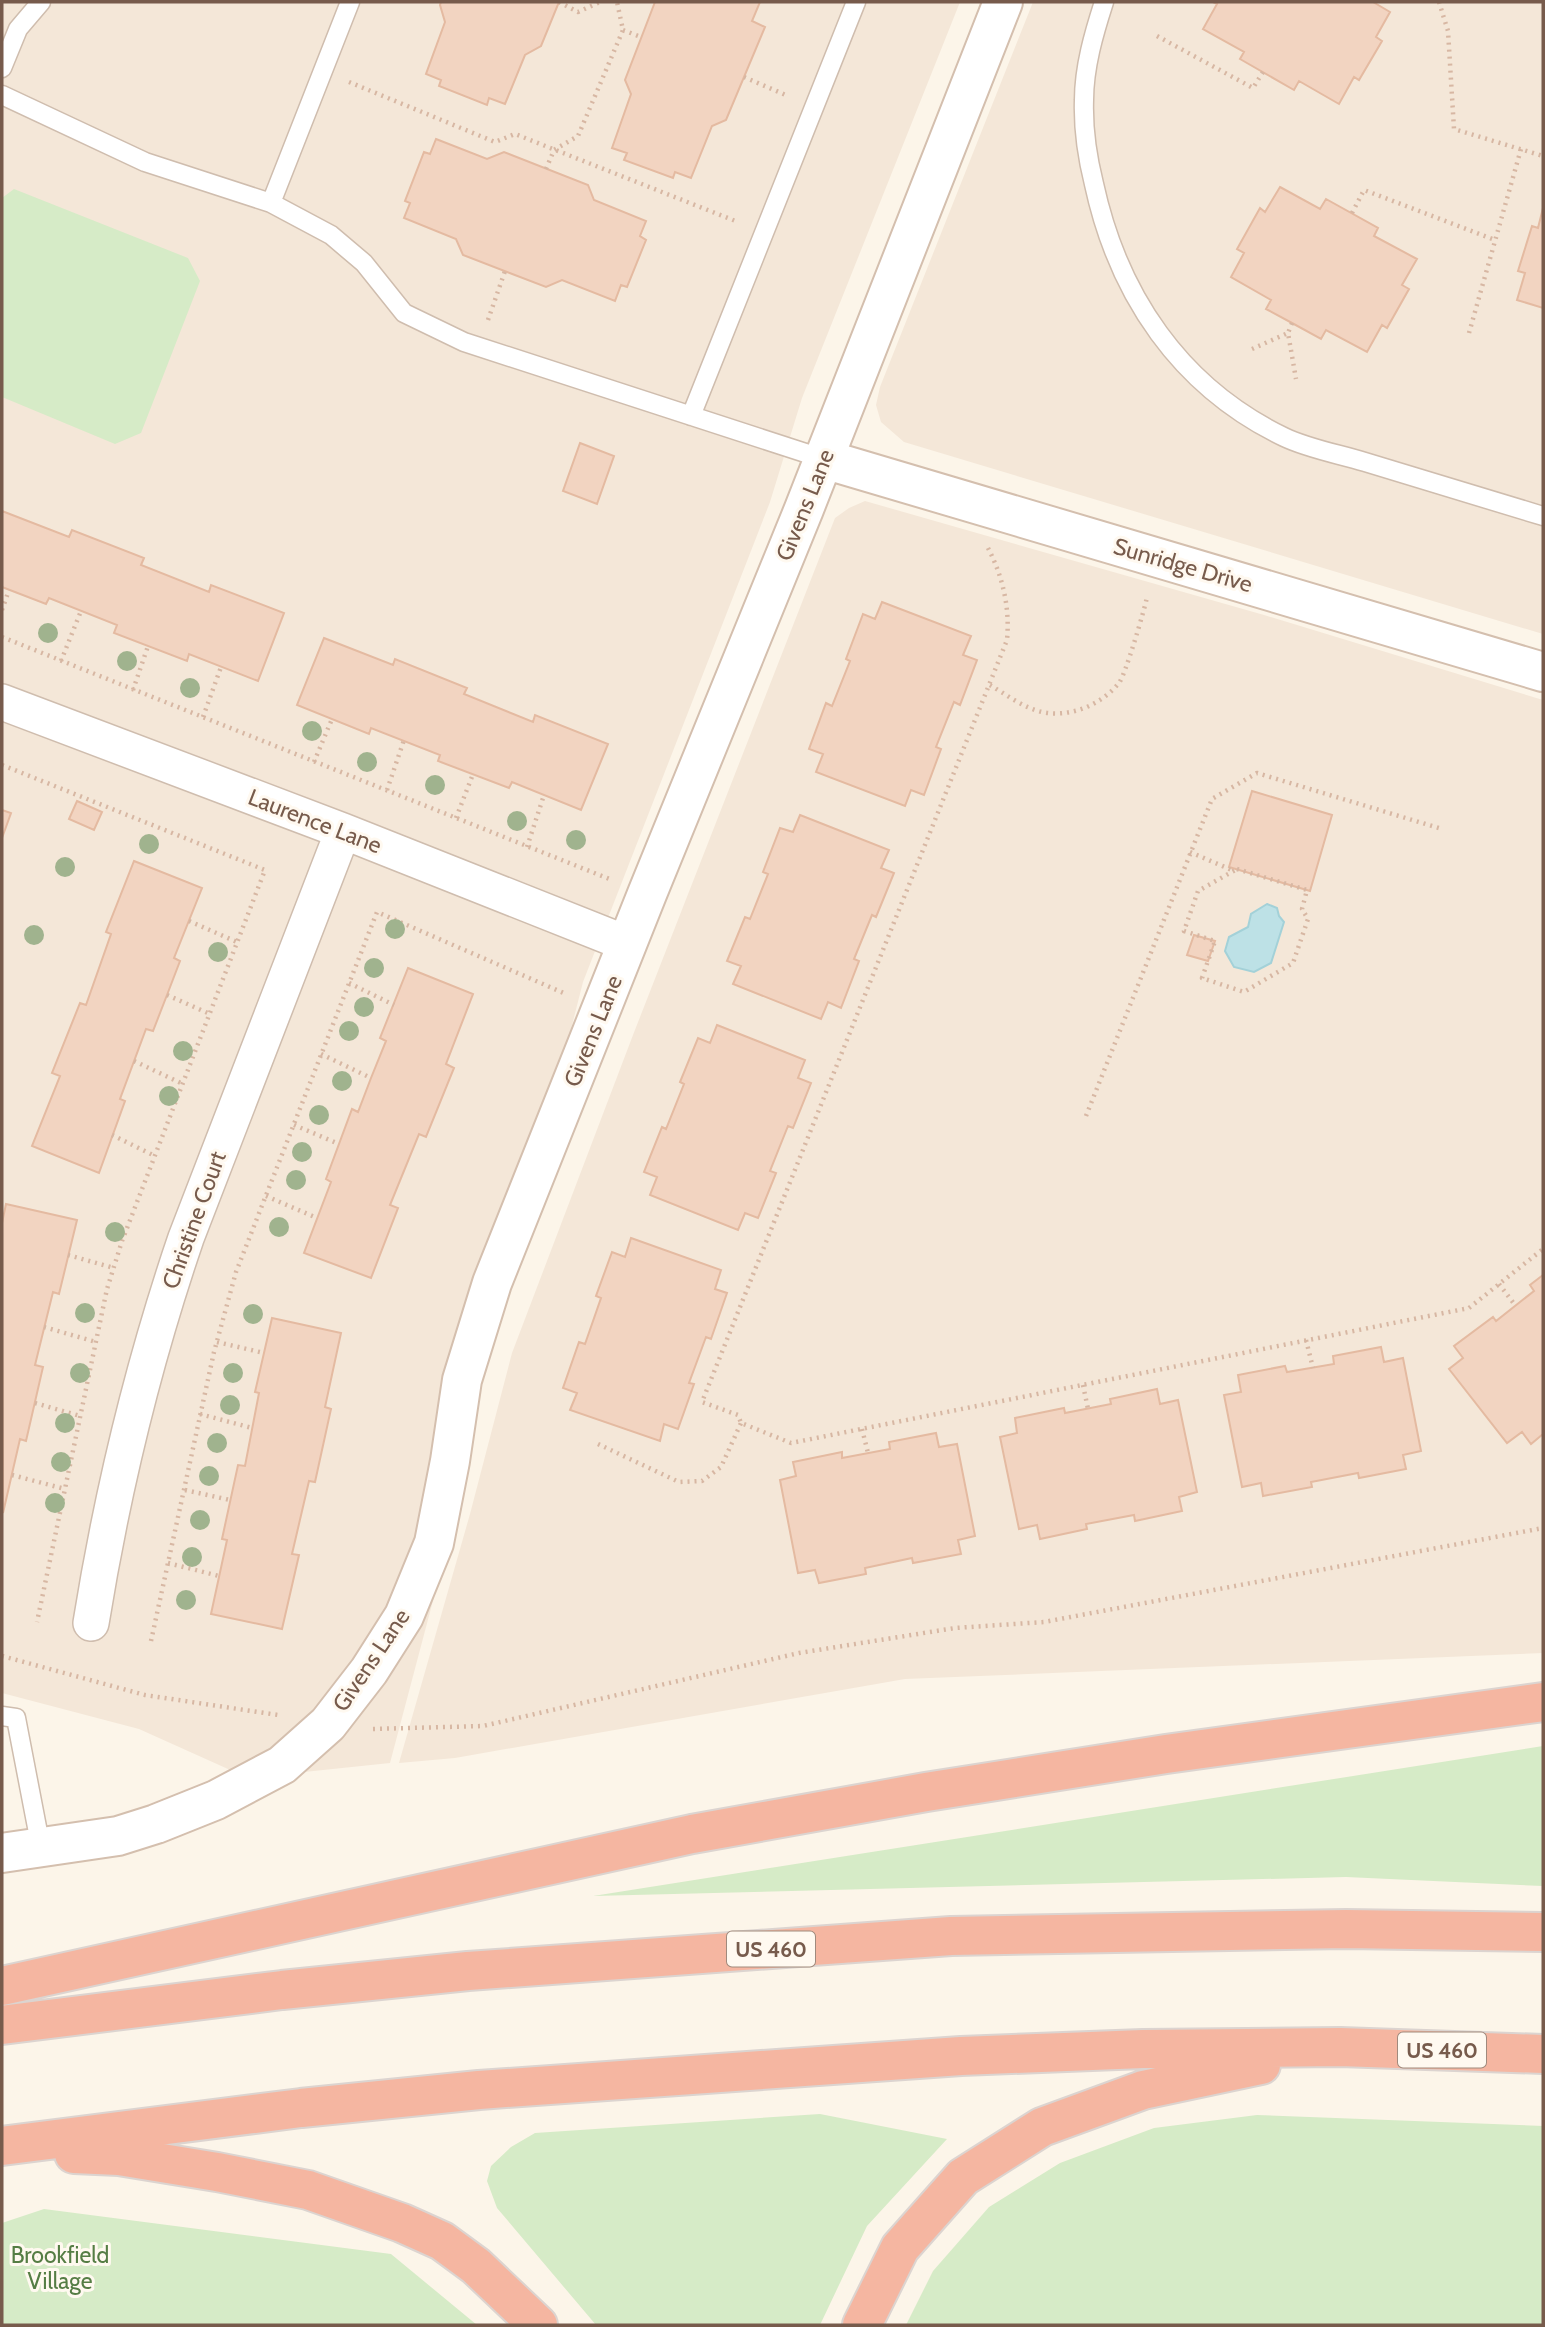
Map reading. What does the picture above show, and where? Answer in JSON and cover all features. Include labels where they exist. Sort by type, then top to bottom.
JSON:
[{"type":"highway","points":[[2,1986],[692,1834],[926,1792],[1166,1754],[1543,1702]]},
{"type":"highway","name":"US 460","points":[[2,2025],[282,1990],[455,1972],[951,1936],[1346,1929],[1543,1932]]},
{"type":"highway","points":[[862,2325],[900,2248],[963,2177],[1042,2127],[1143,2090],[1340,2047]]},
{"type":"highway","name":"US 460","points":[[2,2148],[301,2108],[493,2089],[961,2056],[1143,2049],[1340,2047],[1543,2054]]},
{"type":"highway","points":[[2,2148],[119,2157],[308,2190],[402,2222],[442,2241],[476,2266],[538,2325]]},
{"type":"street","name":"Givens Lane","points":[[2,1853],[118,1836],[216,1800],[282,1765],[328,1724],[369,1671],[404,1616],[434,1542],[462,1380],[492,1283],[824,459],[1003,2]]},
{"type":"street","name":"Sunridge Drive","points":[[824,459],[1543,672]]},
{"type":"street","name":"Laurence Lane","points":[[2,702],[343,831],[628,944]]},
{"type":"street","name":"Christine Court","points":[[90,1623],[105,1539],[144,1374],[167,1292],[343,831]]},
{"type":"lane","points":[[2,68],[18,29],[41,2]]},
{"type":"lane","points":[[271,203],[350,2]]},
{"type":"lane","points":[[691,416],[856,2]]},
{"type":"lane","points":[[1104,2],[1092,38],[1085,86],[1084,142],[1102,221],[1127,283],[1158,335],[1205,385],[1247,417],[1287,438],[1543,516]]},
{"type":"lane","points":[[2,95],[145,162],[271,203],[331,235],[364,264],[404,313],[464,342],[824,459]]},
{"type":"lane","points":[[2,1717],[16,1718],[41,1848]]},
{"type":"path","points":[[559,2],[578,12],[600,2]]},
{"type":"path","points":[[546,169],[554,150],[578,136],[623,30],[617,2]]},
{"type":"path","points":[[1439,2],[1448,31],[1454,129],[1543,156]]},
{"type":"path","points":[[623,30],[641,37]]},
{"type":"path","points":[[1157,36],[1253,88],[1263,72]]},
{"type":"path","points":[[744,77],[799,100]]},
{"type":"path","points":[[378,94],[495,142],[515,134],[716,214]]},
{"type":"path","points":[[1469,333],[1521,149]]},
{"type":"path","points":[[1352,213],[1364,190],[1495,240]]},
{"type":"path","points":[[486,327],[505,271]]},
{"type":"path","points":[[1292,323],[1288,333],[1296,379]]},
{"type":"path","points":[[1251,349],[1288,333]]},
{"type":"path","points":[[598,1444],[679,1482],[702,1481],[721,1467],[741,1423],[738,1415],[702,1402],[1007,640],[1006,603],[1002,582],[984,540]]},
{"type":"path","points":[[989,685],[1040,712],[1077,711],[1096,703],[1121,682],[1147,598],[1141,585]]},
{"type":"path","points":[[2,610],[9,590]]},
{"type":"path","points":[[61,661],[81,611]]},
{"type":"path","points":[[2,637],[647,894]]},
{"type":"path","points":[[133,690],[148,646]]},
{"type":"path","points":[[203,718],[221,667]]},
{"type":"path","points":[[314,762],[332,719]]},
{"type":"path","points":[[387,790],[404,740]]},
{"type":"path","points":[[2,765],[265,870],[114,1268],[37,1622]]},
{"type":"path","points":[[1086,1116],[1212,799],[1258,773],[1441,829]]},
{"type":"path","points":[[456,818],[473,774]]},
{"type":"path","points":[[527,846],[544,795]]},
{"type":"path","points":[[1191,852],[1234,871],[1237,869],[1307,890],[1302,909],[1308,919],[1293,963],[1244,992],[1202,978],[1214,941],[1185,931],[1198,891],[1234,871]]},
{"type":"path","points":[[151,1641],[200,1414],[236,1272],[377,912],[569,996]]},
{"type":"path","points":[[189,921],[237,942]]},
{"type":"path","points":[[349,983],[394,1004]]},
{"type":"path","points":[[167,995],[210,1014]]},
{"type":"path","points":[[321,1054],[372,1078]]},
{"type":"path","points":[[134,1061],[183,1084]]},
{"type":"path","points":[[294,1125],[339,1144]]},
{"type":"path","points":[[112,1135],[156,1156]]},
{"type":"path","points":[[266,1196],[317,1218]]},
{"type":"path","points":[[741,1423],[791,1443],[1469,1308],[1543,1249]]},
{"type":"path","points":[[68,1255],[114,1268]]},
{"type":"path","points":[[1499,1284],[1515,1305]]},
{"type":"path","points":[[44,1327],[96,1342]]},
{"type":"path","points":[[1306,1340],[1313,1368]]},
{"type":"path","points":[[217,1342],[264,1353]]},
{"type":"path","points":[[1083,1385],[1088,1409]]},
{"type":"path","points":[[35,1403],[80,1416]]},
{"type":"path","points":[[200,1414],[252,1428]]},
{"type":"path","points":[[862,1429],[868,1453]]},
{"type":"path","points":[[12,1475],[65,1489]]},
{"type":"path","points":[[185,1490],[230,1500]]},
{"type":"path","points":[[2,1656],[145,1695],[328,1724],[372,1730],[483,1726],[799,1653],[955,1628],[1044,1622],[1543,1528]]},
{"type":"path","points":[[168,1563],[219,1576]]},
{"type":"shaded area","points":[[2,2],[960,2],[802,398],[770,502],[583,982],[489,1351],[439,1578],[390,1763],[248,1778],[139,1729],[2,1693]]},
{"type":"shaded area","points":[[1033,2],[1543,2],[1543,634],[904,442],[881,422],[876,405],[880,387]]},
{"type":"shaded area","points":[[865,501],[1264,615],[1543,700],[1543,1653],[905,1679],[455,1758],[399,1763],[470,1514],[512,1353],[835,518]]},
{"type":"green space","points":[[14,189],[188,258],[200,281],[141,433],[115,444],[2,397],[2,198]]},
{"type":"green space","points":[[1543,1746],[1543,1886],[1346,1877],[593,1896]]},
{"type":"green space","points":[[820,2114],[947,2139],[867,2226],[820,2325],[596,2325],[497,2208],[487,2181],[491,2166],[511,2147],[535,2133]]},
{"type":"green space","points":[[1257,2115],[1543,2126],[1543,2325],[906,2325],[933,2271],[989,2207],[1060,2163],[1154,2128]]},
{"type":"green space","name":"Brookfield Village","points":[[44,2209],[391,2254],[477,2325],[2,2325],[2,2223]]},
{"type":"water","points":[[1267,904],[1277,908],[1284,922],[1271,963],[1254,972],[1234,967],[1225,951],[1229,937],[1248,927],[1251,914]]},
{"type":"building","points":[[441,2],[559,2],[541,46],[525,55],[505,104],[489,98],[487,105],[439,86],[441,80],[426,74],[445,22]]},
{"type":"building","points":[[655,2],[760,2],[752,21],[765,27],[726,120],[712,126],[691,178],[675,172],[673,178],[624,160],[627,153],[612,148],[631,94],[625,80]]},
{"type":"building","points":[[1213,2],[1373,2],[1390,12],[1376,37],[1382,41],[1359,80],[1354,77],[1339,104],[1299,81],[1294,90],[1240,59],[1244,52],[1203,29],[1217,4]]},
{"type":"building","points":[[436,139],[487,159],[504,152],[588,185],[594,200],[646,221],[640,236],[646,240],[627,287],[621,285],[615,301],[562,280],[546,287],[463,255],[456,239],[404,218],[410,203],[405,201],[424,152],[430,154]]},
{"type":"building","points":[[1280,187],[1320,209],[1326,199],[1378,228],[1374,236],[1417,259],[1402,285],[1409,289],[1387,328],[1382,325],[1367,352],[1326,330],[1321,339],[1266,309],[1271,300],[1231,277],[1244,253],[1237,249],[1260,208],[1265,212]]},
{"type":"building","points":[[1543,208],[1543,308],[1517,300],[1525,273],[1518,271],[1532,226],[1538,228]]},
{"type":"building","points":[[580,443],[614,456],[597,504],[563,491]]},
{"type":"building","points":[[2,511],[69,537],[72,530],[144,558],[141,565],[209,592],[211,585],[284,613],[258,681],[189,654],[187,661],[114,633],[117,625],[49,598],[46,604],[2,587]]},
{"type":"building","points":[[882,602],[971,636],[963,655],[977,660],[960,705],[954,702],[936,747],[941,749],[924,795],[911,790],[905,806],[816,772],[823,754],[809,749],[826,703],[832,706],[850,661],[846,659],[863,614],[875,619]]},
{"type":"building","points":[[324,638],[393,665],[395,659],[467,688],[464,694],[533,722],[535,715],[608,744],[581,810],[512,782],[509,788],[438,761],[440,755],[371,728],[369,734],[297,705]]},
{"type":"building","points":[[1252,791],[1332,815],[1310,891],[1229,867]]},
{"type":"building","points":[[77,801],[102,812],[94,830],[69,819]]},
{"type":"building","points":[[2,810],[11,813],[2,838]]},
{"type":"building","points":[[800,815],[889,850],[881,868],[894,873],[876,917],[872,915],[854,959],[859,961],[841,1008],[828,1002],[821,1019],[733,984],[741,966],[727,961],[745,917],[750,919],[768,874],[763,872],[780,828],[793,832]]},
{"type":"building","points":[[134,861],[202,888],[174,958],[180,961],[167,995],[153,1031],[146,1029],[120,1099],[125,1101],[99,1173],[32,1146],[60,1076],[52,1073],[80,1003],[86,1005],[111,934],[106,932]]},
{"type":"building","points":[[1194,935],[1215,941],[1208,961],[1187,955]]},
{"type":"building","points":[[408,968],[473,994],[446,1064],[454,1068],[426,1137],[419,1134],[390,1205],[398,1208],[371,1278],[304,1253],[331,1182],[326,1179],[352,1109],[358,1112],[386,1041],[380,1038]]},
{"type":"building","points":[[717,1025],[805,1060],[798,1078],[811,1083],[793,1128],[788,1126],[770,1171],[776,1173],[758,1218],[745,1213],[738,1230],[650,1195],[657,1177],[644,1172],[662,1127],[666,1129],[684,1084],[680,1082],[698,1038],[710,1043]]},
{"type":"building","points":[[6,1204],[77,1220],[59,1294],[53,1292],[35,1365],[43,1367],[26,1441],[20,1439],[3,1513],[2,1223]]},
{"type":"building","points":[[631,1238],[721,1270],[715,1289],[727,1293],[711,1339],[706,1337],[689,1383],[694,1384],[678,1429],[664,1424],[660,1441],[570,1410],[577,1393],[563,1388],[579,1342],[585,1344],[601,1298],[596,1296],[612,1252],[625,1257]]},
{"type":"building","points":[[1543,1275],[1543,1434],[1531,1444],[1522,1432],[1507,1443],[1449,1369],[1463,1358],[1454,1346],[1493,1317],[1496,1321],[1534,1291],[1530,1285]]},
{"type":"building","points":[[272,1318],[341,1333],[325,1407],[331,1409],[315,1482],[309,1481],[292,1554],[299,1555],[282,1629],[211,1614],[227,1540],[222,1539],[238,1465],[245,1466],[259,1393],[255,1392]]},
{"type":"building","points":[[1381,1347],[1384,1362],[1403,1358],[1421,1451],[1403,1455],[1406,1469],[1359,1478],[1358,1473],[1311,1482],[1312,1487],[1263,1496],[1261,1483],[1242,1487],[1224,1395],[1241,1392],[1238,1375],[1285,1366],[1287,1372],[1334,1364],[1333,1356]]},
{"type":"building","points":[[1157,1389],[1160,1404],[1178,1400],[1197,1492],[1179,1497],[1182,1511],[1135,1521],[1134,1515],[1086,1524],[1087,1529],[1040,1539],[1037,1525],[1019,1529],[1000,1437],[1017,1433],[1015,1418],[1064,1408],[1065,1413],[1111,1404],[1110,1399]]},
{"type":"building","points":[[936,1433],[939,1447],[957,1444],[975,1536],[958,1540],[961,1554],[913,1563],[912,1558],[865,1568],[866,1574],[819,1583],[815,1570],[798,1573],[780,1480],[796,1476],[793,1462],[842,1452],[842,1458],[890,1449],[889,1442]]}]
